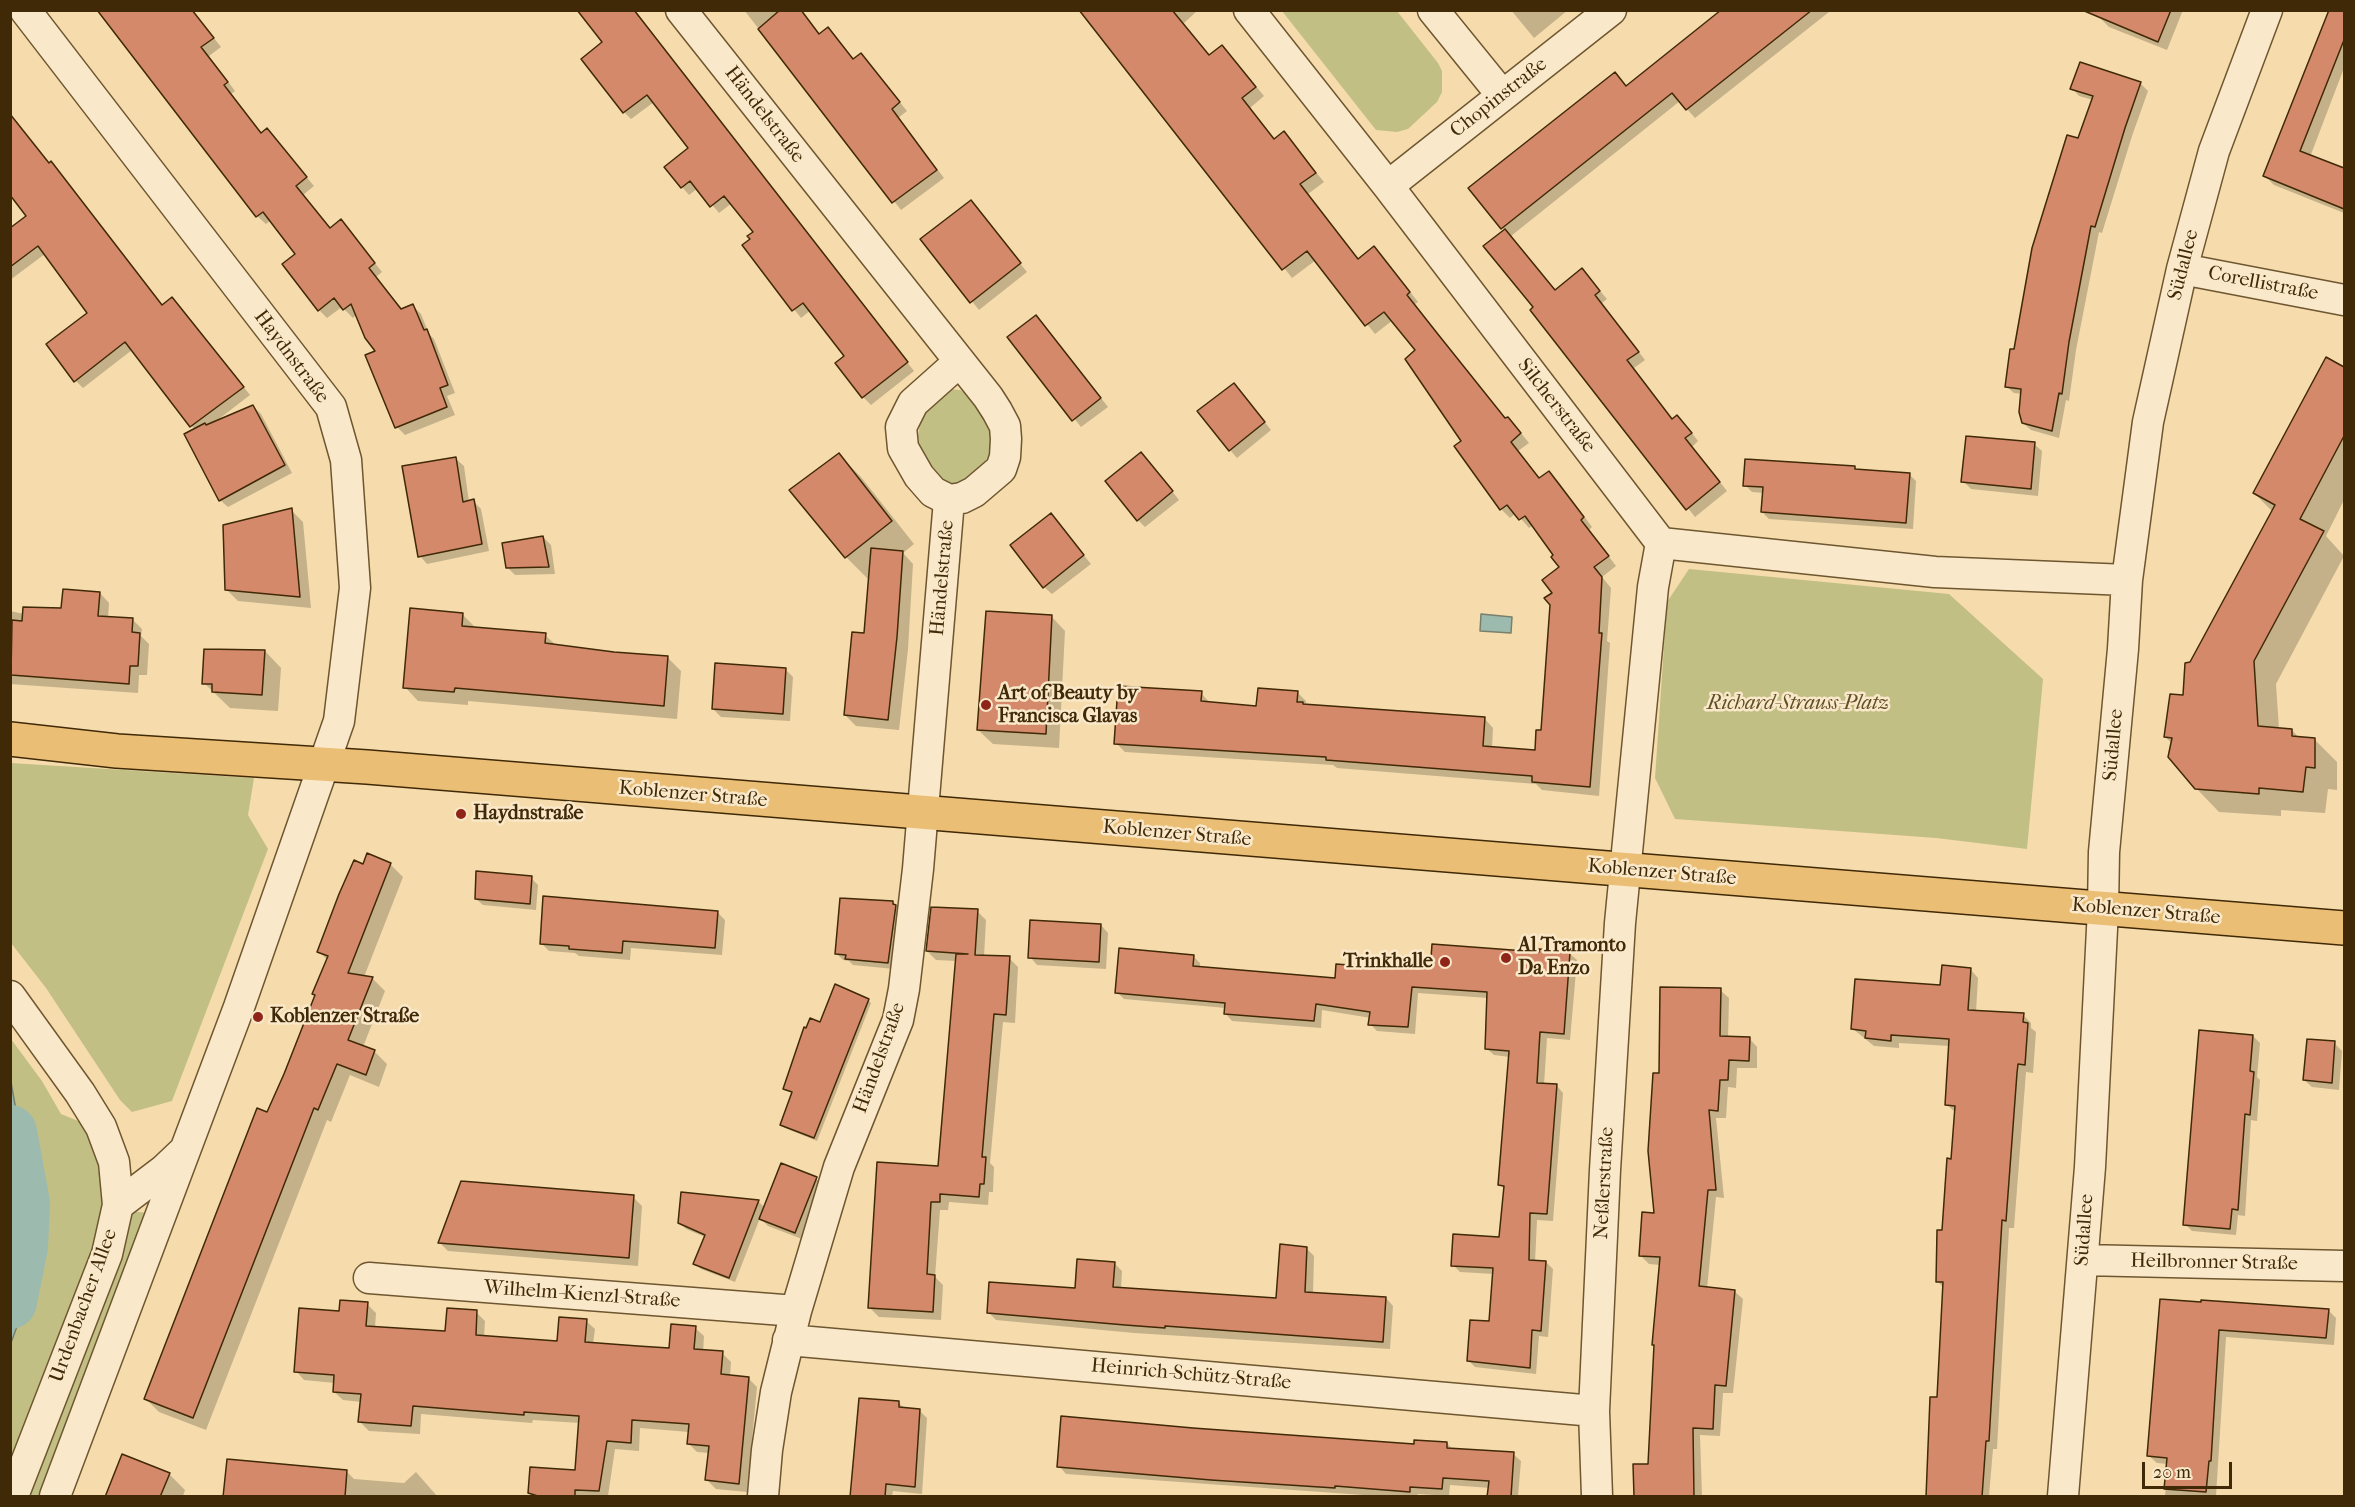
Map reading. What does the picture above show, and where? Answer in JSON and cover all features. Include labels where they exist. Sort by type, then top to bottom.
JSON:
[{"type":"main road","name":"Koblenzer Straße","points":[[10,739],[117,752],[324,764],[2344,928]]},
{"type":"street","name":"Haydnstraße","points":[[24,10],[331,407],[346,460],[355,588],[339,721],[239,1007],[166,1204]]},
{"type":"street","name":"Händelstraße","points":[[681,10],[959,362],[997,411],[1005,426],[1006,449],[1000,469],[974,492],[950,500],[933,492],[908,459],[903,448],[901,427],[913,403],[959,362]]},
{"type":"street","name":"Silcherstraße","points":[[1249,10],[1388,186],[1661,543]]},
{"type":"street","points":[[1433,10],[1502,95]]},
{"type":"street","name":"Chopinstraße","points":[[1388,186],[1611,10]]},
{"type":"street","name":"Südallee","points":[[2063,1497],[2083,1260],[2095,1076],[2104,852],[2123,649],[2127,580],[2148,422],[2182,269],[2214,151],[2267,10]]},
{"type":"street","name":"Corellistraße","points":[[2182,269],[2344,300]]},
{"type":"street","name":"Händelstraße","points":[[763,1497],[767,1450],[776,1392],[796,1311],[839,1167],[898,1020],[904,989],[950,500]]},
{"type":"street","points":[[1624,870],[1632,822],[1653,587],[1661,543],[1935,572],[2127,580]]},
{"type":"street","name":"Neßlerstraße","points":[[1597,1497],[1594,1411],[1605,1170],[1624,870]]},
{"type":"street","name":"Urdenbacher Allee","points":[[10,996],[80,1093],[101,1127],[114,1162],[118,1205],[106,1254],[13,1497]]},
{"type":"street","name":"Haydnstraße","points":[[118,1205],[164,1170],[187,1147]]},
{"type":"street","name":"Urdenbacher Allee","points":[[55,1497],[166,1204]]},
{"type":"street","name":"Heilbronner Straße","points":[[2083,1260],[2344,1266]]},
{"type":"street","name":"Wilhelm-Kienzl-Straße","points":[[369,1278],[796,1311]]},
{"type":"street","name":"Heinrich-Schütz-Straße","points":[[789,1340],[1594,1411]]},
{"type":"green space","points":[[1282,11],[1397,11],[1442,71],[1442,92],[1437,102],[1408,129],[1397,132],[1376,130]]},
{"type":"green space","points":[[950,389],[960,390],[979,400],[992,434],[990,453],[982,468],[967,480],[954,484],[947,483],[933,475],[920,448],[918,436],[922,413]]},
{"type":"green space","name":"Richard-Strauss-Platz","points":[[1689,569],[1949,594],[2043,679],[2027,849],[1936,838],[1675,819],[1655,778],[1667,602]]},
{"type":"green space","points":[[11,763],[254,778],[248,815],[268,849],[172,1101],[132,1112],[120,1100],[46,988],[11,943]]},
{"type":"green space","points":[[11,1039],[42,1081],[61,1114],[83,1123],[103,1162],[107,1207],[100,1254],[11,1482]]},
{"type":"green space","points":[[131,1211],[147,1213],[46,1496],[22,1496]]},
{"type":"shaded area","points":[[1481,614],[1512,617],[1511,633],[1480,631]]},
{"type":"shaded area","points":[[11,1082],[32,1229],[15,1228],[11,1203]]},
{"type":"shaded area","points":[[11,1250],[36,1251],[25,1304],[11,1343]]},
{"type":"building","points":[[97,10],[192,10],[214,38],[201,47],[228,82],[224,85],[261,133],[267,128],[307,177],[296,186],[330,228],[341,219],[375,263],[369,268],[401,309],[413,304],[424,330],[427,329],[448,385],[440,388],[447,407],[395,428],[365,355],[375,351],[365,338],[351,304],[343,310],[334,298],[318,311],[282,264],[295,254],[263,212],[256,217]]},
{"type":"building","points":[[577,10],[634,10],[908,362],[862,398],[835,363],[844,356],[803,303],[792,311],[742,245],[750,239],[747,236],[753,232],[724,196],[710,207],[690,181],[681,188],[664,167],[688,148],[647,95],[623,113],[581,59],[602,42]]},
{"type":"building","points":[[780,10],[801,10],[819,34],[828,27],[853,59],[861,53],[900,102],[892,109],[937,170],[892,203],[758,29]]},
{"type":"building","points":[[1079,10],[1172,10],[1209,55],[1222,45],[1256,87],[1242,98],[1274,139],[1284,131],[1316,173],[1300,184],[1358,259],[1374,246],[1410,292],[1407,295],[1505,418],[1508,417],[1521,433],[1511,442],[1539,478],[1549,471],[1584,517],[1581,520],[1609,556],[1594,567],[1602,577],[1599,633],[1602,633],[1590,787],[1532,782],[1532,776],[1326,760],[1326,757],[1114,744],[1118,686],[1202,691],[1201,701],[1256,706],[1258,688],[1298,691],[1297,702],[1303,702],[1303,704],[1485,717],[1483,746],[1535,750],[1536,730],[1541,730],[1550,605],[1544,598],[1552,593],[1542,580],[1559,567],[1525,516],[1519,520],[1507,505],[1500,510],[1454,446],[1461,441],[1405,359],[1415,350],[1384,312],[1365,326],[1307,251],[1282,270]]},
{"type":"building","points":[[1721,10],[1812,10],[1686,110],[1672,93],[1501,229],[1468,188],[1615,72],[1626,86]]},
{"type":"building","points":[[2082,10],[2171,10],[2158,42]]},
{"type":"building","points":[[2329,10],[2344,10],[2344,40],[2300,151],[2344,168],[2344,209],[2263,176]]},
{"type":"building","points":[[2080,62],[2141,82],[2095,227],[2091,226],[2069,342],[2062,394],[2059,393],[2052,431],[2022,423],[2019,412],[2021,389],[2005,387],[2010,349],[2014,349],[2032,248],[2067,135],[2078,138],[2093,96],[2070,89]]},
{"type":"building","points":[[10,114],[49,163],[51,161],[162,305],[172,297],[244,387],[190,427],[125,342],[74,382],[46,344],[87,313],[38,246],[10,267],[10,228],[26,216],[10,195]]},
{"type":"building","points":[[971,200],[1021,263],[970,303],[920,239]]},
{"type":"building","points":[[1505,229],[1555,290],[1582,268],[1600,291],[1595,295],[1639,352],[1627,360],[1672,419],[1677,415],[1692,433],[1685,438],[1720,482],[1686,510],[1530,310],[1533,307],[1483,246]]},
{"type":"building","points":[[1036,315],[1101,398],[1072,421],[1007,337]]},
{"type":"building","points":[[2326,357],[2344,367],[2344,436],[2300,519],[2324,531],[2254,661],[2258,726],[2292,729],[2292,736],[2315,738],[2315,768],[2306,767],[2303,792],[2259,788],[2259,794],[2195,789],[2168,757],[2172,738],[2164,737],[2170,694],[2183,695],[2185,663],[2190,662],[2275,505],[2253,493]]},
{"type":"building","points":[[1234,383],[1265,422],[1229,451],[1197,411]]},
{"type":"building","points":[[253,405],[285,465],[219,501],[184,434],[205,423],[206,425]]},
{"type":"building","points":[[1966,436],[2035,442],[2031,489],[1961,482]]},
{"type":"building","points":[[1141,452],[1173,491],[1137,521],[1105,481]]},
{"type":"building","points":[[839,453],[892,521],[845,558],[789,490]]},
{"type":"building","points":[[456,457],[463,502],[474,499],[482,544],[418,557],[402,466]]},
{"type":"building","points":[[1745,459],[1855,466],[1855,469],[1910,473],[1906,523],[1761,512],[1763,487],[1743,486]]},
{"type":"building","points":[[292,508],[300,597],[225,590],[223,525]]},
{"type":"building","points":[[1051,513],[1084,555],[1043,588],[1010,545]]},
{"type":"building","points":[[543,536],[549,567],[506,568],[502,543]]},
{"type":"building","points":[[871,548],[903,551],[888,720],[844,715],[852,632],[864,633]]},
{"type":"building","points":[[63,589],[100,592],[98,616],[133,618],[132,632],[140,633],[138,666],[130,666],[129,684],[11,675],[12,620],[22,621],[23,607],[61,608]]},
{"type":"building","points":[[410,608],[463,613],[462,626],[546,633],[545,643],[668,656],[664,706],[455,688],[454,692],[403,688]]},
{"type":"building","points":[[986,611],[1052,615],[1046,734],[977,730]]},
{"type":"building","points":[[204,649],[265,650],[262,695],[212,692],[212,684],[202,684]]},
{"type":"building","points":[[715,663],[786,668],[783,714],[712,709]]},
{"type":"building","points":[[367,853],[391,863],[348,973],[373,977],[348,1040],[375,1050],[366,1075],[337,1064],[318,1110],[314,1108],[193,1418],[144,1399],[257,1108],[267,1112],[315,995],[312,994],[328,956],[317,952],[339,894],[354,860],[363,864]]},
{"type":"building","points":[[476,871],[532,876],[530,904],[475,899]]},
{"type":"building","points":[[543,896],[718,911],[715,948],[623,941],[622,953],[569,949],[569,946],[540,944]]},
{"type":"building","points":[[840,898],[893,901],[896,905],[888,963],[845,959],[846,955],[835,954]]},
{"type":"building","points":[[931,907],[978,909],[975,955],[1010,956],[1006,1015],[994,1014],[982,1157],[986,1157],[984,1184],[980,1184],[979,1197],[940,1194],[940,1202],[931,1202],[927,1274],[935,1275],[933,1312],[868,1308],[877,1162],[938,1166],[956,954],[968,954],[926,951]]},
{"type":"building","points":[[1030,920],[1101,924],[1099,962],[1028,958]]},
{"type":"building","points":[[1432,944],[1570,952],[1564,1034],[1540,1032],[1537,1083],[1557,1084],[1547,1214],[1530,1213],[1529,1260],[1546,1261],[1541,1331],[1532,1330],[1530,1368],[1467,1361],[1470,1320],[1489,1321],[1493,1268],[1451,1266],[1453,1234],[1499,1237],[1504,1186],[1498,1185],[1509,1051],[1485,1049],[1487,992],[1412,987],[1408,1027],[1368,1025],[1370,1012],[1316,1004],[1314,1021],[1224,1014],[1225,1003],[1115,993],[1119,948],[1194,955],[1193,966],[1335,978],[1336,964],[1387,968],[1388,956],[1431,958]]},
{"type":"building","points":[[1942,965],[1971,968],[1968,1010],[2024,1013],[2023,1022],[2028,1023],[2025,1065],[2018,1064],[2006,1221],[2002,1220],[1989,1441],[1986,1441],[1982,1497],[1926,1497],[1930,1397],[1937,1397],[1943,1282],[1936,1282],[1937,1230],[1942,1230],[1947,1158],[1951,1159],[1955,1106],[1945,1105],[1949,1039],[1891,1035],[1891,1041],[1865,1038],[1866,1031],[1851,1029],[1855,979],[1940,985]]},
{"type":"building","points":[[835,984],[869,999],[814,1138],[780,1125],[792,1092],[783,1089],[804,1027],[806,1028],[810,1018],[820,1022]]},
{"type":"building","points":[[1660,987],[1721,988],[1720,1036],[1750,1037],[1749,1061],[1729,1060],[1728,1080],[1720,1080],[1718,1111],[1709,1110],[1716,1190],[1708,1190],[1699,1286],[1735,1290],[1726,1386],[1715,1385],[1713,1429],[1693,1428],[1694,1497],[1634,1497],[1633,1464],[1648,1464],[1654,1345],[1652,1345],[1660,1257],[1639,1256],[1642,1212],[1654,1213],[1648,1151],[1653,1073],[1659,1073]]},
{"type":"building","points":[[2199,1030],[2253,1035],[2250,1071],[2254,1072],[2250,1115],[2245,1114],[2238,1210],[2232,1209],[2230,1229],[2183,1225]]},
{"type":"building","points":[[2307,1039],[2335,1041],[2332,1083],[2303,1080]]},
{"type":"building","points":[[781,1163],[817,1177],[795,1233],[759,1219]]},
{"type":"building","points":[[461,1181],[634,1195],[629,1258],[438,1243]]},
{"type":"building","points":[[681,1192],[759,1200],[729,1278],[693,1264],[705,1235],[678,1223]]},
{"type":"building","points":[[1280,1244],[1307,1247],[1305,1292],[1386,1297],[1383,1342],[1165,1326],[1165,1328],[987,1313],[989,1282],[1075,1288],[1077,1259],[1115,1262],[1113,1287],[1276,1298]]},
{"type":"building","points":[[2160,1299],[2329,1309],[2326,1338],[2219,1330],[2211,1461],[2209,1461],[2206,1492],[2164,1489],[2167,1458],[2147,1456]]},
{"type":"building","points":[[340,1300],[368,1302],[366,1326],[445,1331],[447,1308],[477,1310],[476,1335],[557,1341],[559,1317],[587,1319],[585,1342],[638,1346],[669,1348],[671,1324],[696,1326],[694,1349],[723,1351],[721,1374],[749,1377],[739,1484],[705,1480],[709,1446],[687,1444],[689,1424],[632,1420],[631,1443],[607,1441],[599,1491],[575,1490],[575,1497],[541,1497],[528,1493],[530,1467],[575,1470],[579,1416],[524,1412],[524,1415],[413,1406],[411,1426],[358,1422],[361,1394],[333,1392],[334,1375],[294,1372],[299,1308],[339,1311]]},
{"type":"building","points":[[859,1398],[899,1401],[899,1407],[920,1409],[915,1487],[886,1484],[885,1497],[850,1497]]},
{"type":"building","points":[[1061,1416],[1414,1444],[1414,1440],[1447,1442],[1447,1448],[1514,1452],[1511,1497],[1487,1497],[1489,1481],[1443,1478],[1442,1489],[1410,1487],[1410,1492],[1211,1480],[1057,1467]]},
{"type":"building","points":[[122,1454],[170,1473],[160,1497],[105,1497]]},
{"type":"building","points":[[227,1459],[347,1470],[345,1497],[223,1497]]},
{"type":"waterway","points":[[10,1132],[23,1203],[21,1247],[10,1302]]},
{"type":"place","name":"Art of Beauty by Francisca Glavas","points":[[986,705]]},
{"type":"place","name":"Haydnstraße","points":[[461,814]]},
{"type":"place","name":"Al Tramonto Da Enzo","points":[[1506,958]]},
{"type":"place","name":"Trinkhalle","points":[[1445,962]]},
{"type":"place","name":"Koblenzer Straße","points":[[258,1017]]}]
